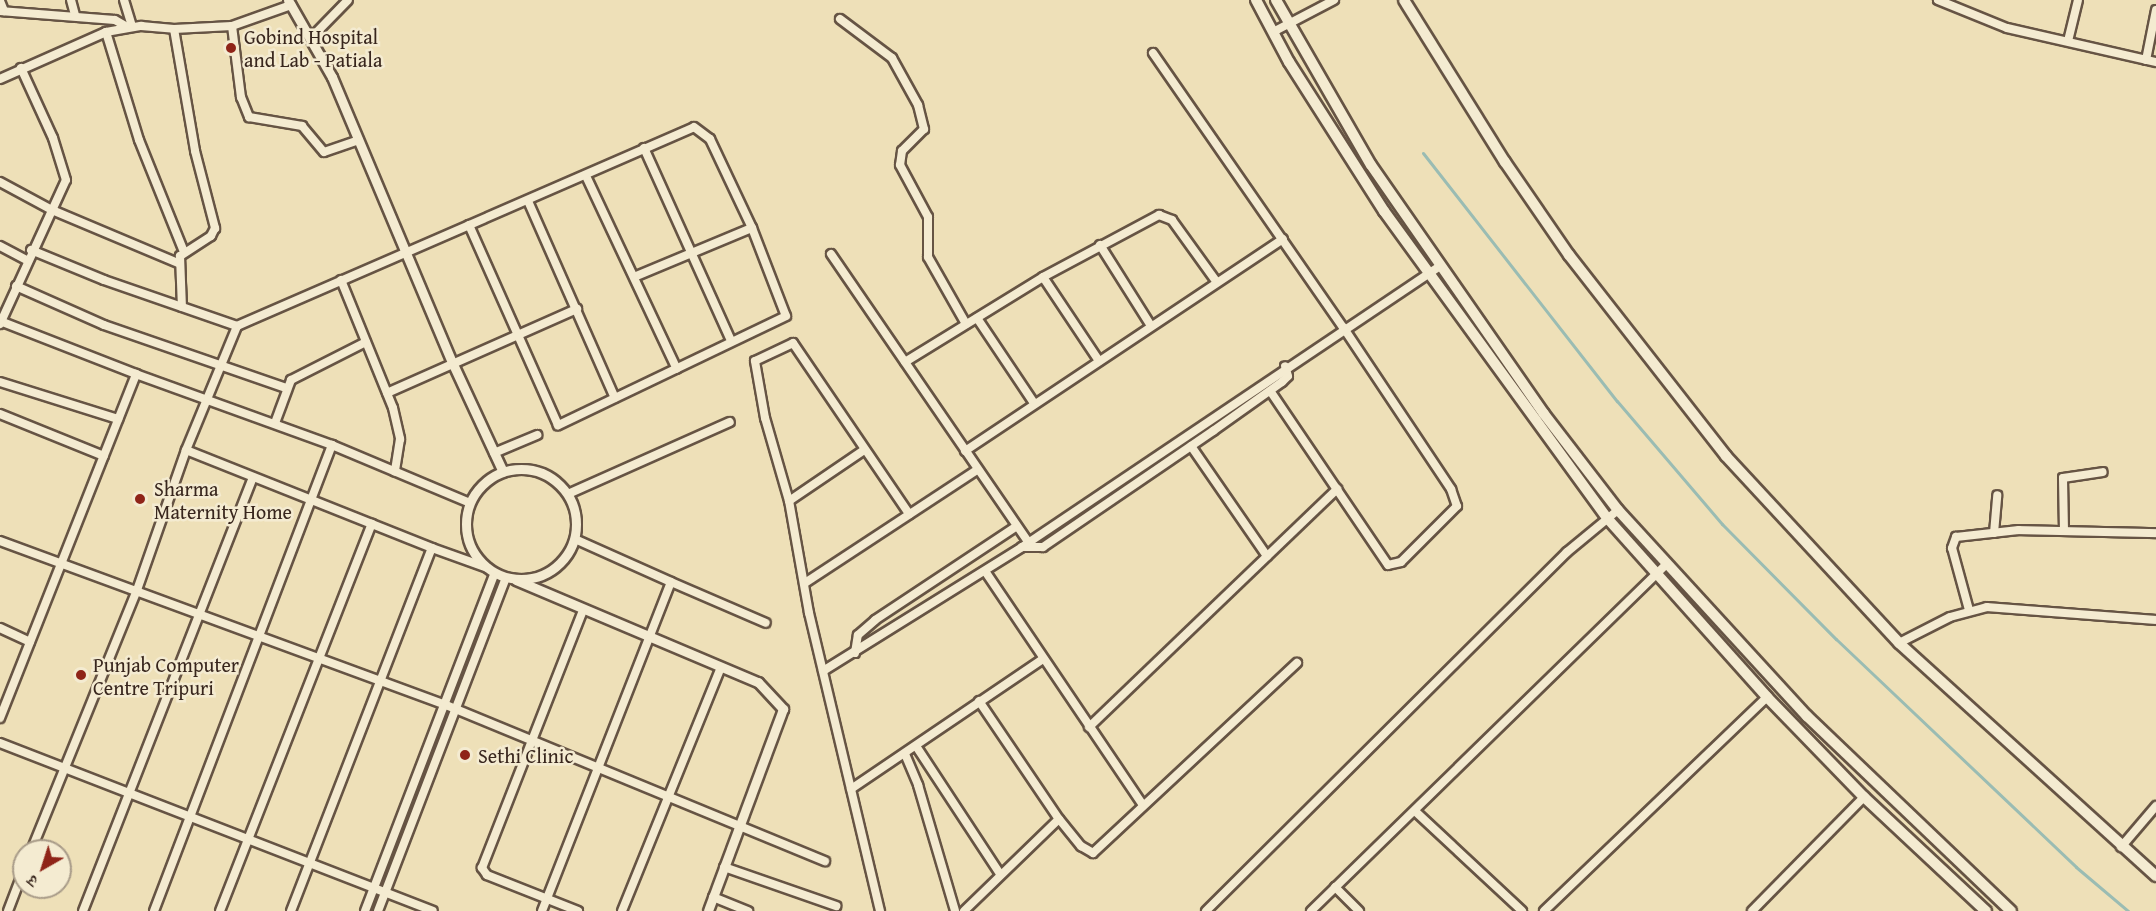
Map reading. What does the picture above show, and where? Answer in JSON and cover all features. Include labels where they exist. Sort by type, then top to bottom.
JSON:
[{"type":"main road","points":[[1256,0],[1273,32],[1384,211],[1607,518],[1767,697],[1864,797],[1986,911]]},
{"type":"main road","points":[[1276,0],[1371,165],[1440,266],[1618,510],[1807,716],[2011,911]]},
{"type":"main road","points":[[1404,0],[1505,162],[1644,355],[1781,518],[1899,643],[2121,847],[2156,876]]},
{"type":"street","points":[[70,0],[75,15]]},
{"type":"street","points":[[124,0],[130,27]]},
{"type":"street","points":[[310,39],[348,0]]},
{"type":"street","points":[[1273,32],[1334,0]]},
{"type":"street","points":[[1938,0],[1981,20],[2156,62]]},
{"type":"street","points":[[2068,41],[2078,0]]},
{"type":"street","points":[[0,1],[2,11],[116,20],[130,27]]},
{"type":"street","points":[[0,79],[106,32],[130,27],[174,29],[232,27],[290,3],[359,140],[408,251],[452,362],[503,472]]},
{"type":"street","points":[[2146,60],[2156,10]]},
{"type":"street","points":[[840,19],[892,58],[918,105],[924,129],[902,151],[900,165],[928,217],[928,257],[966,324]]},
{"type":"street","points":[[232,27],[241,97],[249,117],[302,126],[324,152],[359,140]]},
{"type":"street","points":[[174,29],[195,152],[215,228],[211,236],[184,252],[178,263],[182,307]]},
{"type":"street","points":[[106,32],[139,140],[184,252]]},
{"type":"street","points":[[1154,53],[1343,327],[1458,502],[1392,566],[1270,391]]},
{"type":"street","points":[[21,68],[65,172],[66,180],[26,260],[0,322],[136,374],[275,423],[470,503]]},
{"type":"street","points":[[36,839],[63,766],[137,590],[206,397],[237,326],[408,251],[586,176],[694,127],[703,130],[752,228],[786,316],[731,340],[677,369],[558,425],[470,225]]},
{"type":"street","points":[[644,148],[731,340]]},
{"type":"street","points":[[586,176],[677,369]]},
{"type":"street","points":[[0,182],[52,210],[178,263]]},
{"type":"street","points":[[528,201],[615,398]]},
{"type":"street","points":[[905,362],[1043,277],[1153,217],[1165,215],[1216,281]]},
{"type":"street","points":[[634,278],[752,228]]},
{"type":"street","points":[[965,451],[1216,281],[1283,239]]},
{"type":"street","points":[[1100,245],[1151,326]]},
{"type":"street","points":[[0,246],[26,260]]},
{"type":"street","points":[[31,250],[237,326]]},
{"type":"street","points":[[831,255],[1017,526],[1025,545]]},
{"type":"street","points":[[823,671],[1025,545],[1343,327],[1440,266]]},
{"type":"street","points":[[1043,277],[1099,362]]},
{"type":"street","points":[[341,280],[387,393],[400,439],[395,472]]},
{"type":"street","points":[[16,286],[104,325],[286,387]]},
{"type":"street","points":[[387,393],[519,332],[577,309]]},
{"type":"street","points":[[977,318],[1034,404]]},
{"type":"street","points":[[275,423],[286,387],[306,371],[366,342]]},
{"type":"street","points":[[880,911],[823,671],[789,501],[765,418],[755,361],[793,343],[909,514]]},
{"type":"street","points":[[1025,545],[1043,547],[1191,446],[1288,376],[1285,366]]},
{"type":"street","points":[[0,718],[136,374]]},
{"type":"street","points":[[0,382],[118,419]]},
{"type":"street","points":[[0,414],[104,456]]},
{"type":"street","points":[[568,494],[730,422]]},
{"type":"street","points":[[494,453],[537,435]]},
{"type":"street","points":[[154,911],[332,445]]},
{"type":"street","points":[[1191,446],[1267,556]]},
{"type":"street","points":[[186,450],[506,578],[516,580],[583,610],[758,681],[783,709],[708,911]]},
{"type":"street","points":[[789,501],[864,450]]},
{"type":"street","points":[[805,583],[977,470]]},
{"type":"street","points":[[492,571],[472,549],[466,534],[470,503],[489,479],[503,472],[538,471],[568,494],[577,523],[575,540],[567,557],[553,570],[535,578],[516,580]]},
{"type":"street","points":[[2064,531],[2063,478],[2103,472]]},
{"type":"street","points":[[83,911],[201,615],[253,477]]},
{"type":"street","points":[[1089,727],[1337,489]]},
{"type":"street","points":[[1994,533],[1997,495]]},
{"type":"street","points":[[1206,911],[1567,552],[1618,510]]},
{"type":"street","points":[[220,911],[372,524]]},
{"type":"street","points":[[855,653],[858,635],[875,620],[1017,526]]},
{"type":"street","points":[[1969,610],[1952,542],[1960,536],[2064,531],[2156,533]]},
{"type":"street","points":[[575,540],[766,623]]},
{"type":"street","points":[[0,541],[260,636],[319,661],[446,705],[668,794],[825,861]]},
{"type":"street","points":[[291,911],[432,548]]},
{"type":"street","points":[[1311,911],[1416,812],[1654,573],[1667,564]]},
{"type":"street","points":[[365,911],[446,705],[492,571]]},
{"type":"street","points":[[985,571],[1143,805]]},
{"type":"street","points":[[378,911],[458,710],[506,578]]},
{"type":"street","points":[[542,911],[601,769],[671,582]]},
{"type":"street","points":[[1899,643],[1969,610],[2002,607],[2156,620]]},
{"type":"street","points":[[578,911],[487,875],[482,868],[583,610]]},
{"type":"street","points":[[0,628],[30,642]]},
{"type":"street","points":[[850,789],[905,754],[1042,658]]},
{"type":"street","points":[[979,701],[1059,819],[1081,846],[1093,853],[1297,663]]},
{"type":"street","points":[[622,911],[721,667]]},
{"type":"street","points":[[1544,911],[1767,697]]},
{"type":"street","points":[[0,743],[433,911]]},
{"type":"street","points":[[916,746],[1000,874]]},
{"type":"street","points":[[905,754],[918,785],[955,911]]},
{"type":"street","points":[[1752,911],[1864,797]]},
{"type":"street","points":[[2121,847],[2156,806]]},
{"type":"street","points":[[1416,812],[1522,911]]},
{"type":"street","points":[[964,911],[1059,819]]},
{"type":"street","points":[[724,867],[836,906]]},
{"type":"street","points":[[1335,887],[1359,911]]},
{"type":"street","points":[[713,897],[748,911]]},
{"type":"waterway","points":[[1423,153],[1617,401],[1722,524],[1836,639],[2076,867],[2128,911]]},
{"type":"place","name":"Gobind Hospital and Lab - Patiala","points":[[231,48]]},
{"type":"place","name":"Sharma Maternity Home","points":[[140,499]]},
{"type":"place","name":"Punjab Computer Centre Tripuri","points":[[81,675]]},
{"type":"place","name":"Sethi Clinic","points":[[465,755]]}]
